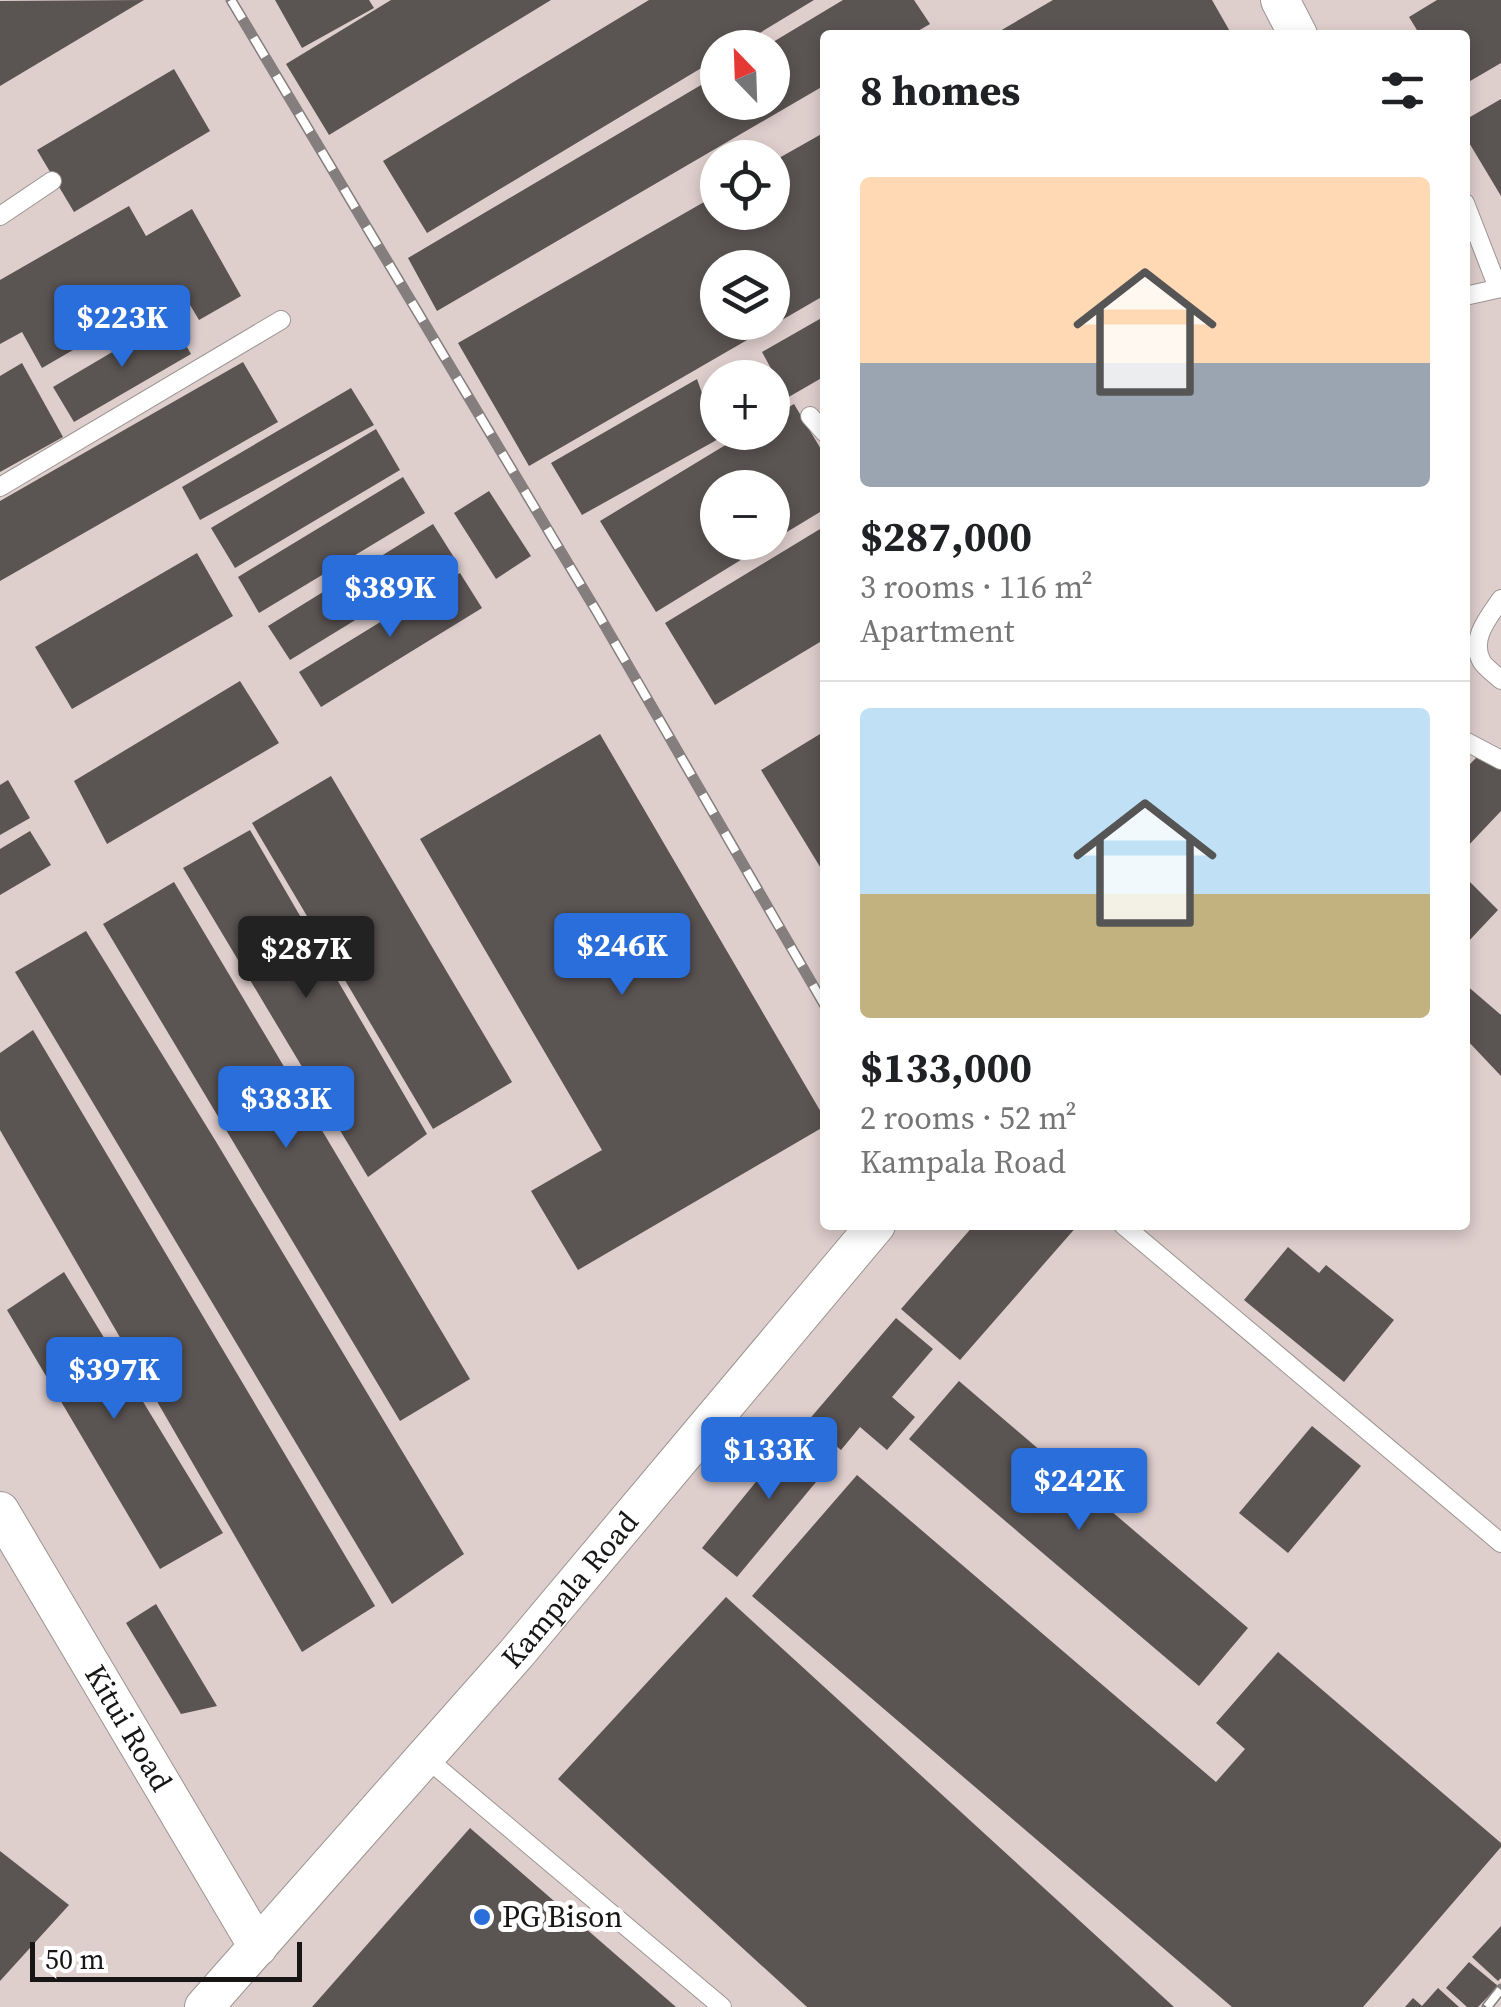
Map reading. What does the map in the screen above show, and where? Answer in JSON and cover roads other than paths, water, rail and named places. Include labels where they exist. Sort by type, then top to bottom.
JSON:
[{"type":"street","name":"Kampala Road","points":[[204,2007],[528,1640],[872,1230]]},
{"type":"street","name":"Kitui Road","points":[[0,1512],[258,1947]]},
{"type":"lane","points":[[0,216],[52,181]]},
{"type":"lane","points":[[1470,214],[1500,288],[1470,295]]},
{"type":"lane","points":[[0,487],[281,320]]},
{"type":"lane","points":[[810,416],[820,427]]},
{"type":"lane","points":[[1501,599],[1477,643],[1482,662],[1501,680]]},
{"type":"lane","points":[[1470,744],[1501,760]]},
{"type":"lane","points":[[1129,1230],[1501,1543]]},
{"type":"lane","points":[[425,1757],[722,2007]]},
{"type":"railway","points":[[231,0],[597,612],[820,997]]},
{"type":"railway","points":[[1487,2007],[1501,1989]]},
{"type":"place","name":"PG Bison","points":[[482,1917]]}]
